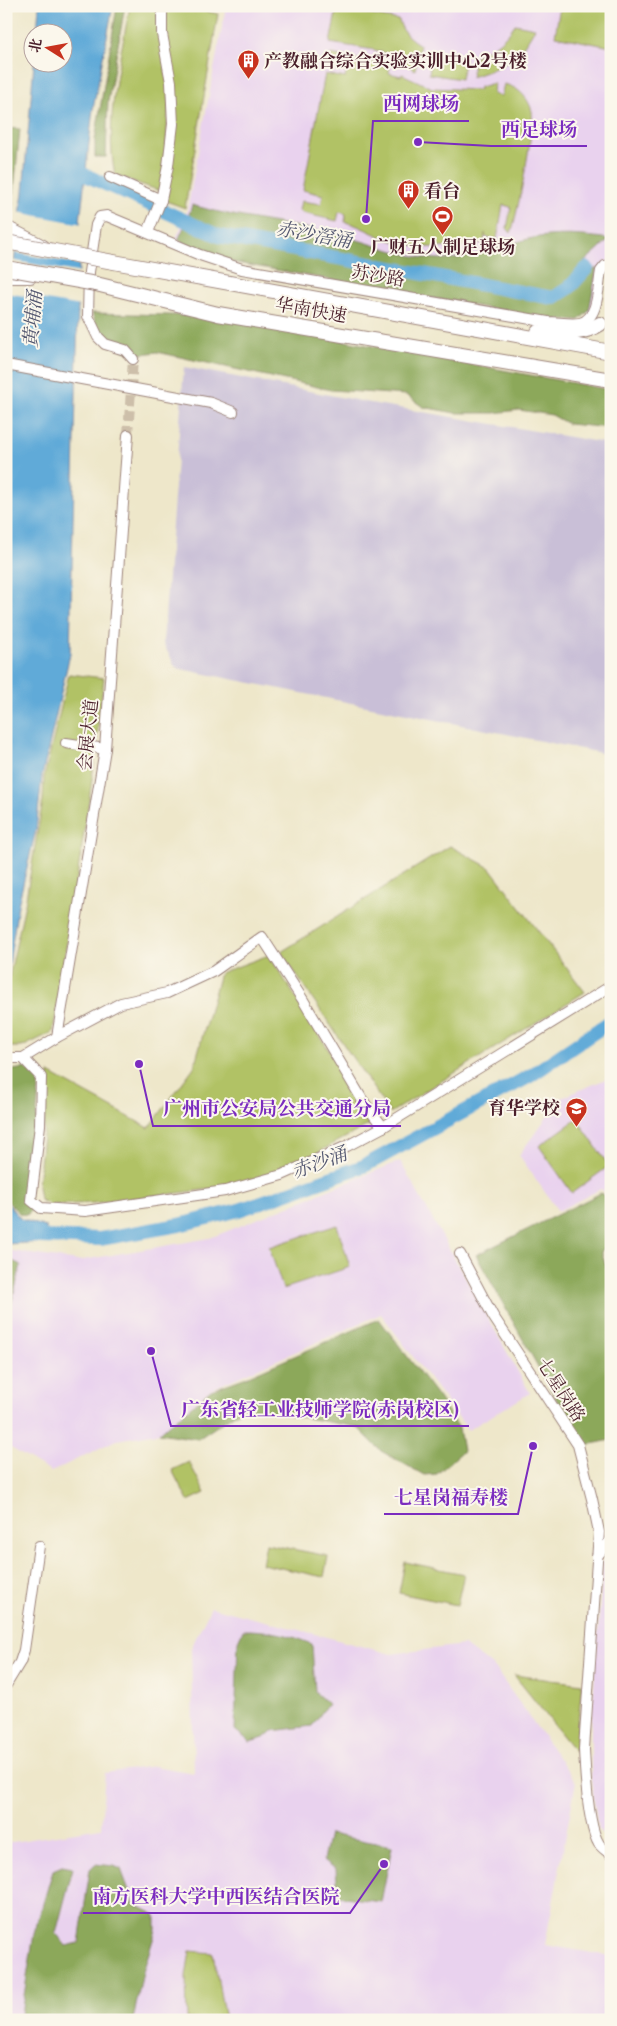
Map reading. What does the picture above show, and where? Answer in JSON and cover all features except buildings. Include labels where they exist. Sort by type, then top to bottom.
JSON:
[{"type":"highway","points":[[6,228],[48,250]]},
{"type":"highway","name":"华南快速","points":[[6,242],[611,352]]},
{"type":"highway","name":"华南快速","points":[[6,268],[96,284],[218,314],[611,380]]},
{"type":"highway","points":[[6,276],[44,275]]},
{"type":"highway","points":[[490,331],[564,333],[591,330],[600,324]]},
{"type":"street","points":[[148,232],[161,200],[168,166],[173,124],[171,82],[162,34],[162,6]]},
{"type":"street","points":[[110,177],[161,200]]},
{"type":"street","name":"苏沙路","points":[[133,359],[126,350],[105,344],[98,338],[88,316],[89,272],[96,225],[100,217],[107,216],[224,264],[242,269],[548,322],[578,324],[586,321],[594,310],[601,271],[605,266],[611,265]]},
{"type":"street","points":[[6,365],[211,403],[233,412]]},
{"type":"street","name":"会展大道","points":[[57,1036],[105,749],[128,435]]},
{"type":"street","points":[[66,743],[105,749]]},
{"type":"street","points":[[6,1058],[22,1058],[57,1036],[121,1003],[167,993],[214,971],[262,937],[303,1000],[363,1101],[382,1127]]},
{"type":"street","points":[[22,1058],[41,1077],[40,1125],[31,1200],[41,1208],[85,1211],[226,1192],[282,1175],[346,1146],[382,1127],[611,986]]},
{"type":"street","name":"七星岗路","points":[[460,1254],[493,1316],[578,1445],[592,1499],[599,1532],[584,1749],[594,1832],[600,1844],[611,1855]]},
{"type":"street","points":[[597,1556],[611,1540]]},
{"type":"street","points":[[6,1685],[20,1662],[24,1650],[39,1546]]},
{"type":"shaded area","points":[[226,6],[611,6],[611,261],[605,262],[591,313],[225,262],[175,240],[186,216]]},
{"type":"shaded area","points":[[184,367],[376,404],[611,444],[611,755],[176,668],[163,643]]},
{"type":"shaded area","name":"育华学校","points":[[611,1077],[611,1197],[601,1189],[558,1211],[519,1155],[561,1098]]},
{"type":"shaded area","points":[[400,1161],[530,1393],[468,1430],[381,1314],[211,1389],[158,1433],[116,1440],[51,1472],[6,1445],[6,1250],[77,1261],[210,1238]]},
{"type":"shaded area","points":[[611,1552],[611,1844],[598,1829],[591,1780],[591,1728],[603,1562]]},
{"type":"shaded area","points":[[211,1607],[391,1654],[464,1645],[493,1666],[576,1782],[545,1945],[611,1956],[611,2020],[6,2020],[6,1843],[101,1828],[105,1773],[154,1766],[194,1773],[191,1648]]},
{"type":"green space","points":[[117,6],[125,6],[108,102],[106,157],[95,157],[95,140]]},
{"type":"green space","points":[[130,6],[157,6],[169,99],[165,161],[160,191],[115,175],[111,134],[112,112]]},
{"type":"green space","points":[[167,6],[183,6],[218,14],[185,208],[166,201],[175,123],[165,32]]},
{"type":"green space","points":[[560,6],[611,6],[611,47],[555,36]]},
{"type":"green space","points":[[337,8],[399,20],[406,34],[420,45],[415,70],[394,56],[375,50],[330,43]]},
{"type":"green space","points":[[515,24],[535,28],[523,47],[502,65],[471,77],[475,56],[498,43]]},
{"type":"green space","points":[[432,52],[465,58],[461,79],[429,74]]},
{"type":"green space","points":[[331,54],[386,65],[390,67],[389,73],[401,76],[402,74],[432,88],[479,90],[480,87],[494,83],[493,94],[501,96],[504,84],[522,93],[532,111],[531,134],[525,172],[511,233],[507,228],[511,207],[503,205],[497,239],[485,237],[485,233],[484,242],[446,248],[408,245],[384,238],[345,222],[346,214],[339,212],[337,221],[302,213],[299,210],[301,201],[321,204],[323,195],[303,190],[325,74],[345,78],[347,69],[327,64]]},
{"type":"green space","points":[[6,128],[20,129],[12,210],[6,210]]},
{"type":"green space","points":[[192,205],[347,237],[396,252],[434,259],[468,256],[528,239],[548,236],[559,235],[610,239],[584,262],[574,278],[553,293],[222,231],[188,218]]},
{"type":"green space","points":[[185,225],[215,238],[237,244],[544,302],[561,299],[570,294],[597,268],[589,311],[579,320],[549,319],[226,261],[178,240]]},
{"type":"green space","points":[[92,313],[209,316],[611,390],[611,428],[568,424],[552,415],[519,410],[494,413],[455,413],[423,407],[406,395],[331,390],[157,352],[134,355],[101,339]]},
{"type":"green space","points":[[69,674],[104,678],[91,787],[53,1032],[22,1047],[6,1047],[6,998],[10,973],[25,904],[43,800],[44,777]]},
{"type":"green space","points":[[450,846],[490,868],[585,992],[390,1113],[281,952]]},
{"type":"green space","points":[[269,955],[374,1122],[285,1170],[228,1187],[94,1203],[51,1205],[40,1200],[38,1186],[49,1073],[149,1128],[194,1067],[220,973]]},
{"type":"green space","points":[[25,1068],[40,1077],[29,1197],[32,1209],[27,1215],[20,1214],[6,1200],[6,1071]]},
{"type":"green space","points":[[577,1119],[609,1166],[572,1193],[539,1146]]},
{"type":"green space","points":[[601,1193],[611,1201],[611,1245],[601,1251],[611,1281],[611,1440],[582,1446],[476,1255]]},
{"type":"green space","points":[[337,1225],[350,1267],[283,1289],[269,1247]]},
{"type":"green space","points":[[6,1258],[21,1265],[6,1325]]},
{"type":"green space","points":[[379,1319],[439,1398],[459,1428],[463,1451],[437,1474],[424,1475],[381,1451],[357,1427],[245,1407],[198,1439],[159,1433],[211,1390],[244,1378]]},
{"type":"green space","points":[[189,1462],[205,1493],[188,1501],[172,1470]]},
{"type":"green space","points":[[266,1544],[328,1556],[324,1577],[262,1564]]},
{"type":"green space","points":[[405,1562],[464,1574],[457,1605],[399,1593]]},
{"type":"green space","points":[[243,1630],[278,1633],[312,1644],[315,1692],[328,1704],[312,1726],[272,1731],[264,1738],[250,1742],[235,1730],[238,1641]]},
{"type":"green space","points":[[514,1675],[582,1684],[575,1751]]},
{"type":"green space","points":[[329,1834],[392,1846],[381,1902],[338,1896],[336,1869],[323,1860]]},
{"type":"green space","points":[[95,1864],[114,1866],[121,1869],[134,1904],[156,1915],[156,1930],[143,1972],[133,2020],[20,2020],[34,1934],[53,1870],[62,1866],[73,1868],[56,1933],[66,1946],[79,1943],[90,1869]]},
{"type":"green space","points":[[190,1951],[213,1953],[225,2020],[187,2020],[186,1976]]},
{"type":"water","name":"黄埔涌","points":[[39,6],[113,6],[93,109],[80,221],[70,654],[42,776],[36,830],[18,905],[6,984],[6,327],[23,192],[33,72],[72,72],[72,22],[38,22]]},
{"type":"water","points":[[6,1202],[21,1219],[46,1227],[46,1242],[6,1244]]},
{"type":"pier","points":[[17,212],[82,224],[82,265],[12,252]]},
{"type":"pier","points":[[11,260],[81,273],[81,306],[7,293]]},
{"type":"waterway","name":"赤沙滘涌","points":[[70,168],[219,236],[553,298],[569,288],[587,268]]},
{"type":"waterway","name":"赤沙涌","points":[[6,1233],[42,1237],[100,1239],[179,1225],[239,1210],[364,1166],[530,1076],[611,1021]]},
{"type":"tunnel","points":[[128,435],[133,359]]},
{"type":"place","name":"产教融合综合实验实训中心2号楼","points":[[248,80]]},
{"type":"place","name":"西足球场","points":[[418,142]]},
{"type":"place","name":"看台","points":[[408,210]]},
{"type":"place","name":"西网球场","points":[[366,219]]},
{"type":"place","name":"广财五人制足球场","points":[[443,236]]},
{"type":"place","name":"广州市公安局公共交通分局","points":[[139,1064]]},
{"type":"place","name":"育华学校","points":[[576,1127]]},
{"type":"place","name":"广东省轻工业技师学院(赤岗校区)","points":[[151,1351]]},
{"type":"place","name":"七星岗福寿楼","points":[[533,1446]]},
{"type":"place","name":"南方医科大学中西医结合医院","points":[[384,1864]]}]
